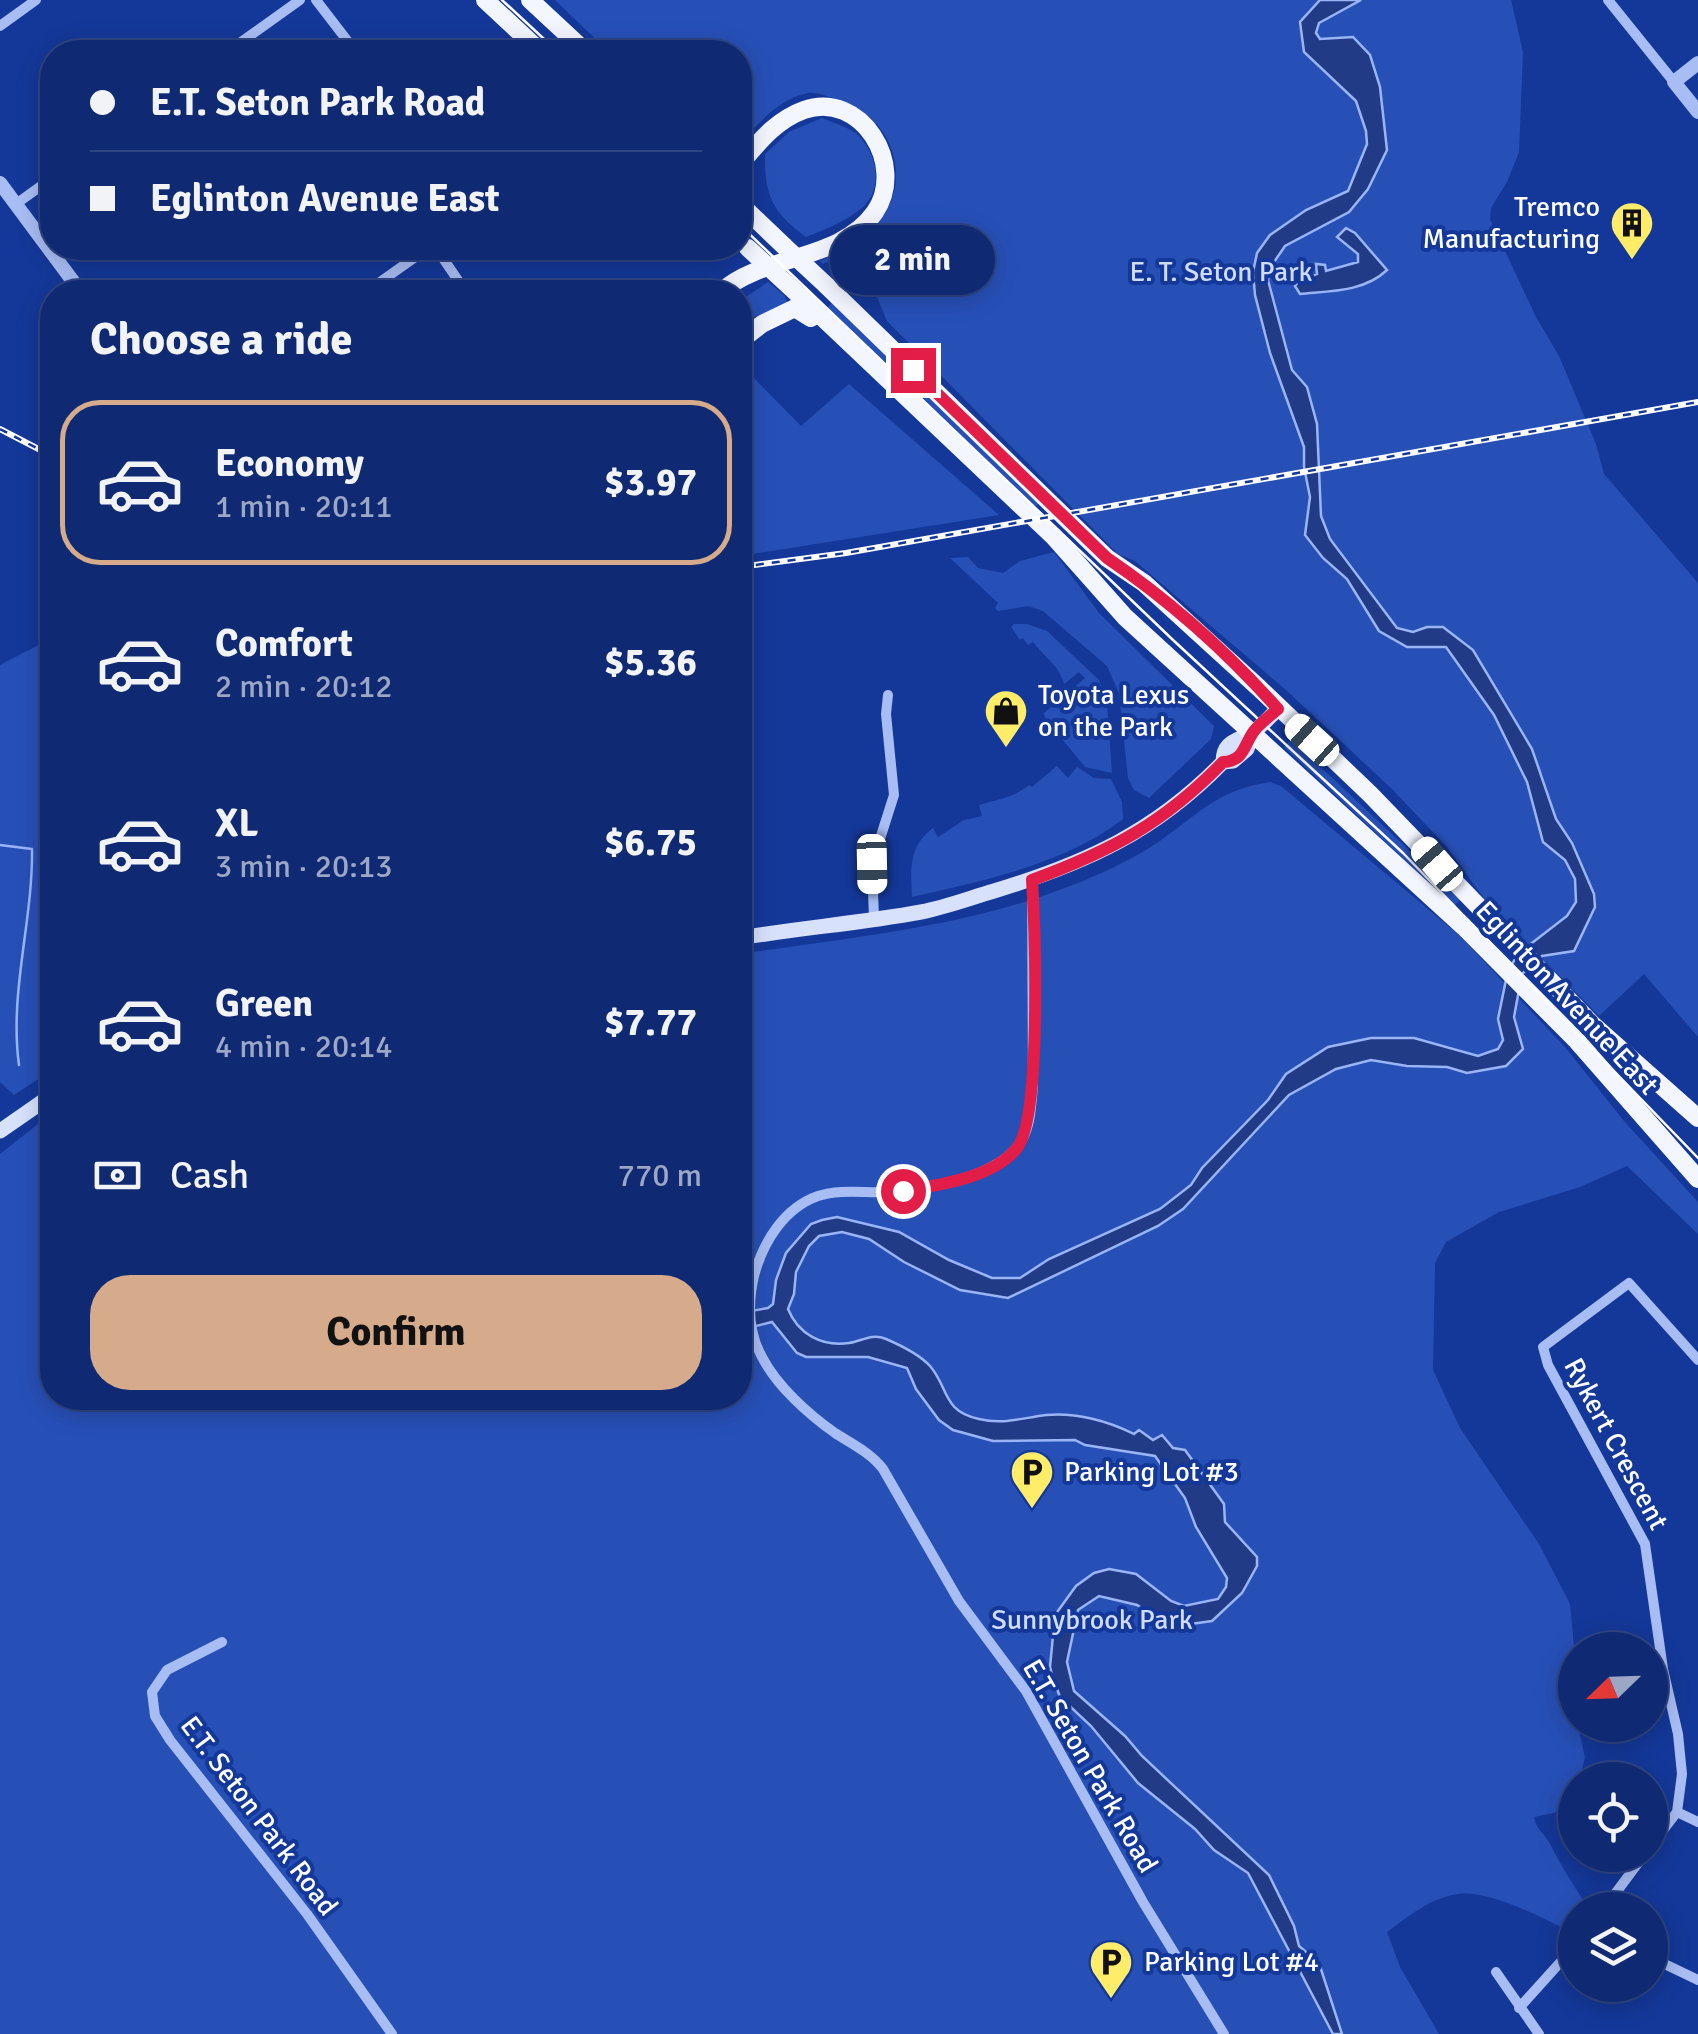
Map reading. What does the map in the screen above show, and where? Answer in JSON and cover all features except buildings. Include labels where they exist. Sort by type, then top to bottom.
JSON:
[{"type":"main road","points":[[485,0],[528,40]]},
{"type":"main road","points":[[530,0],[573,40]]},
{"type":"main road","points":[[741,280],[842,239],[874,213],[885,189],[882,150],[868,127],[841,111],[806,109],[782,120],[752,151]]},
{"type":"main road","name":"Eglinton Avenue East","points":[[752,215],[1087,538],[1228,658],[1370,794],[1593,1026],[1698,1118]]},
{"type":"main road","name":"Eglinton Avenue East","points":[[752,251],[1054,537],[1124,617],[1464,927],[1577,1041],[1698,1180]]},
{"type":"main road","points":[[752,330],[795,308],[802,310],[902,393]]},
{"type":"main road","points":[[752,936],[922,912],[1032,880],[1099,855],[1149,825],[1200,786],[1223,762],[1233,761],[1247,749],[1252,733],[1278,709]]},
{"type":"main road","points":[[0,1131],[40,1103]]},
{"type":"street","points":[[0,26],[36,0]]},
{"type":"street","points":[[244,40],[300,0]]},
{"type":"street","points":[[316,0],[347,40]]},
{"type":"street","points":[[1608,0],[1698,112]]},
{"type":"street","points":[[1674,82],[1698,63]]},
{"type":"street","points":[[0,183],[40,236]]},
{"type":"street","points":[[16,204],[40,187]]},
{"type":"street","points":[[383,280],[411,260]]},
{"type":"street","points":[[874,918],[872,864],[894,796],[886,714],[888,695]]},
{"type":"street","name":"E.T. Seton Park Road","points":[[752,1286],[765,1246],[783,1219],[802,1204],[828,1194],[903,1191],[952,1181],[1000,1163],[1021,1142],[1028,1126],[1033,1087],[1032,880]]},
{"type":"street","name":"Rykert Crescent","points":[[1677,1812],[1682,1774],[1678,1734],[1663,1669],[1645,1544],[1548,1365],[1543,1347],[1630,1283],[1698,1360]]},
{"type":"street","name":"E.T. Seton Park Road","points":[[752,1328],[762,1357],[779,1381],[813,1415],[875,1458],[883,1469],[959,1601],[1026,1692],[1143,1902],[1224,2034]]},
{"type":"street","name":"E.T. Seton Park Road","points":[[222,1642],[167,1670],[152,1692],[155,1716],[307,1914],[392,2034]]},
{"type":"street","points":[[1668,1824],[1677,1812],[1698,1822]]},
{"type":"street","points":[[1520,2008],[1558,1965]]},
{"type":"street","points":[[1668,1966],[1698,1980]]},
{"type":"street","points":[[1496,1972],[1538,2034]]},
{"type":"green space","name":"E. T. Seton Park","points":[[555,0],[1511,0],[1523,52],[1519,152],[1491,208],[1490,219],[1559,356],[1596,444],[1604,474],[1698,583],[1698,1037],[1644,974],[1599,1016],[1486,901],[1446,846],[1392,789],[1286,690],[1135,561],[1118,554],[887,321],[860,256],[836,258],[823,264],[820,261],[865,236],[889,205],[896,169],[884,134],[872,120],[857,108],[808,93],[779,106],[752,130],[752,40],[597,40]]},
{"type":"green space","points":[[822,118],[846,127],[865,143],[876,180],[863,207],[843,221],[806,237],[773,202],[766,181],[765,154],[789,132]]},
{"type":"green space","points":[[768,282],[784,295],[789,306],[752,317],[752,293]]},
{"type":"green space","points":[[832,303],[1041,502],[1034,508],[826,309]]},
{"type":"green space","points":[[752,376],[801,426],[849,384],[999,515],[752,554]]},
{"type":"green space","points":[[1054,552],[1099,613],[1214,726],[1211,739],[1149,798],[1134,790],[1128,778],[1119,693],[1107,666],[1043,611],[1028,606],[998,611],[998,603],[950,558],[968,557],[978,568],[1003,573],[1020,561]]},
{"type":"green space","points":[[1014,624],[1047,631],[1099,680],[1107,703],[1112,773],[1085,767],[1045,718],[1044,713],[1085,678],[1079,672],[1064,684],[1033,642],[1028,645],[1023,638],[1020,640],[1011,627]]},
{"type":"green space","points":[[40,644],[40,1078],[14,1095],[0,1082],[0,665]]},
{"type":"green space","points":[[1291,739],[1461,899],[1454,906],[1284,747]]},
{"type":"green space","points":[[1057,766],[1068,778],[1077,767],[1094,778],[1111,779],[1122,802],[1123,819],[1100,835],[1049,859],[912,897],[913,859],[925,835],[933,828],[938,837],[964,820],[982,816],[979,805],[1032,787]]},
{"type":"green space","name":"Sunnybrook Park","points":[[1270,782],[1281,786],[1459,935],[1565,1047],[1624,1121],[1698,1202],[1698,1234],[1627,1166],[1580,1187],[1499,1212],[1446,1242],[1435,1263],[1433,1370],[1460,1428],[1539,1544],[1570,1604],[1573,1632],[1558,1632],[1558,1742],[1582,1742],[1585,1758],[1584,1762],[1558,1762],[1558,1812],[1534,1817],[1558,1858],[1558,1872],[1565,1872],[1578,1892],[1558,1892],[1558,1926],[1485,1896],[1457,1894],[1420,1909],[1387,1932],[1400,1967],[1439,2034],[0,2034],[0,1154],[40,1122],[40,1410],[752,1410],[752,952],[903,930],[1023,902],[1114,867],[1237,790]]},
{"type":"shaded area","points":[[1320,0],[1361,0],[1319,23],[1316,33],[1320,39],[1353,37],[1370,55],[1380,87],[1387,150],[1368,189],[1349,212],[1285,246],[1272,265],[1268,280],[1292,370],[1307,387],[1317,424],[1321,516],[1330,539],[1397,628],[1413,632],[1443,627],[1473,650],[1532,749],[1556,819],[1572,843],[1594,894],[1595,907],[1574,951],[1542,956],[1522,974],[1514,1017],[1523,1049],[1506,1066],[1467,1073],[1447,1067],[1371,1060],[1336,1069],[1289,1095],[1183,1209],[1158,1226],[1008,1298],[960,1290],[869,1239],[842,1232],[819,1236],[809,1246],[796,1272],[788,1309],[805,1332],[820,1341],[839,1344],[876,1337],[909,1350],[930,1366],[952,1405],[967,1415],[996,1421],[1057,1414],[1080,1416],[1134,1434],[1139,1430],[1153,1440],[1162,1435],[1173,1448],[1185,1450],[1224,1504],[1225,1522],[1257,1557],[1257,1566],[1242,1593],[1212,1621],[1176,1626],[1137,1605],[1099,1596],[1078,1610],[1067,1662],[1074,1691],[1269,1875],[1294,1926],[1299,1946],[1319,1963],[1342,2034],[1333,2034],[1248,1873],[1214,1850],[1195,1829],[1138,1783],[1091,1726],[1060,1697],[1053,1678],[1050,1667],[1055,1615],[1076,1586],[1094,1573],[1109,1569],[1136,1574],[1171,1601],[1184,1606],[1218,1599],[1226,1587],[1227,1578],[1196,1527],[1185,1498],[1155,1456],[1075,1440],[993,1441],[953,1430],[939,1420],[916,1389],[907,1368],[868,1357],[806,1357],[797,1353],[772,1322],[752,1327],[752,1311],[773,1304],[776,1280],[786,1253],[811,1224],[837,1217],[899,1232],[992,1278],[1020,1278],[1049,1259],[1160,1209],[1191,1185],[1202,1168],[1268,1100],[1286,1074],[1328,1047],[1371,1038],[1414,1038],[1478,1056],[1498,1049],[1503,1040],[1498,1019],[1508,970],[1519,953],[1567,916],[1576,902],[1575,879],[1565,860],[1543,842],[1527,782],[1494,715],[1446,647],[1407,647],[1379,631],[1347,579],[1305,535],[1310,497],[1304,447],[1270,353],[1253,272],[1257,253],[1270,235],[1306,210],[1348,191],[1367,144],[1356,101],[1304,52],[1300,22]]},
{"type":"shaded area","points":[[1346,228],[1387,270],[1368,283],[1300,294],[1295,286],[1317,274],[1316,264],[1325,265],[1326,271],[1358,262],[1358,254],[1337,237]]},
{"type":"waterway","points":[[0,845],[32,849],[17,1011],[19,1065]]},
{"type":"tram line","points":[[502,0],[545,40]]},
{"type":"tram line","points":[[752,237],[1173,640],[1403,853],[1698,1158]]},
{"type":"railway","points":[[752,565],[846,553],[1698,402]]},
{"type":"railway","points":[[0,429],[40,450]]},
{"type":"place","name":"Tremco Manufacturing","points":[[1632,261]]},
{"type":"place","name":"Toyota Lexus on the Park","points":[[1006,749]]},
{"type":"place","name":"Parking Lot #3","points":[[1032,1510]]},
{"type":"place","name":"Parking Lot #4","points":[[1111,2000]]},
{"type":"route","points":[[903,1191],[952,1181],[1000,1163],[1018,1147],[1026,1132],[1033,1087],[1032,880],[1099,855],[1149,825],[1200,786],[1223,762],[1233,761],[1247,749],[1252,733],[1278,709],[1144,583],[1107,558],[913,370]]}]
